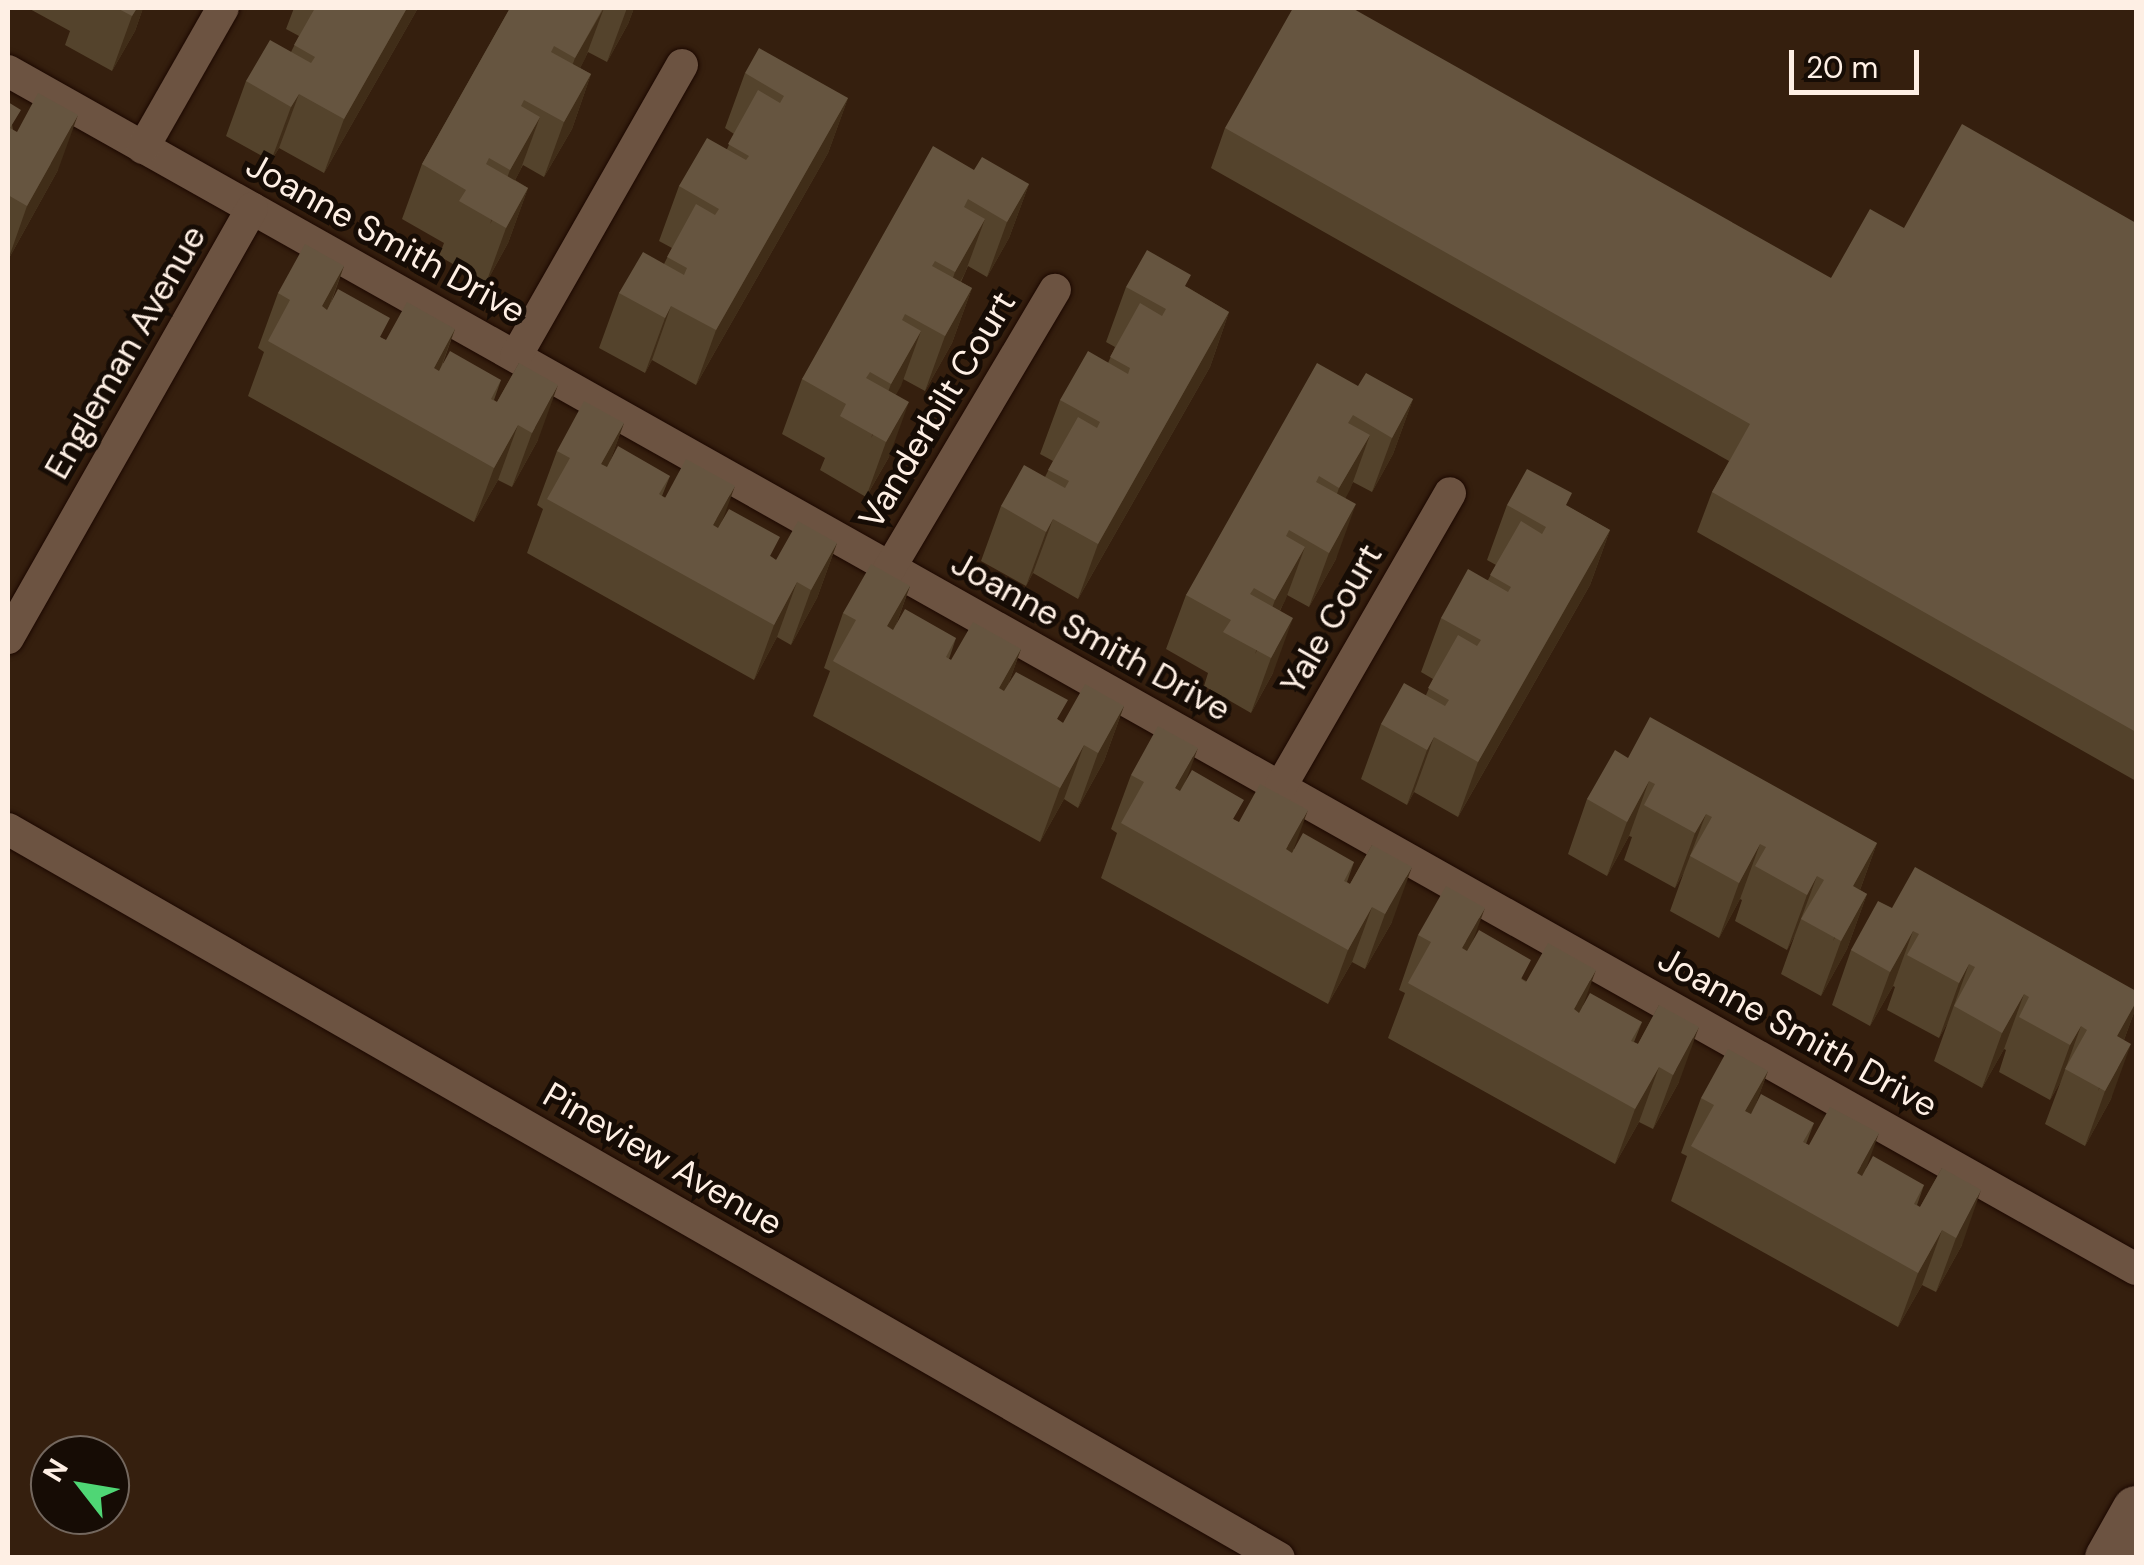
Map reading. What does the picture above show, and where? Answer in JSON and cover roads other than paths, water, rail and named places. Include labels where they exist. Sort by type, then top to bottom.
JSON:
[{"type":"main road","points":[[2109,1558],[2136,1510]]},
{"type":"street","points":[[143,148],[222,8]]},
{"type":"street","points":[[516,356],[682,65]]},
{"type":"street","name":"Joanne Smith Drive","points":[[8,72],[516,356],[888,571],[1281,786],[2136,1269]]},
{"type":"street","name":"Engleman Avenue","points":[[8,638],[252,208]]},
{"type":"street","name":"Vanderbilt Court","points":[[888,571],[1055,290]]},
{"type":"street","name":"Yale Court","points":[[1281,786],[1450,493]]},
{"type":"street","name":"Pineview Avenue","points":[[8,829],[1279,1558]]}]
